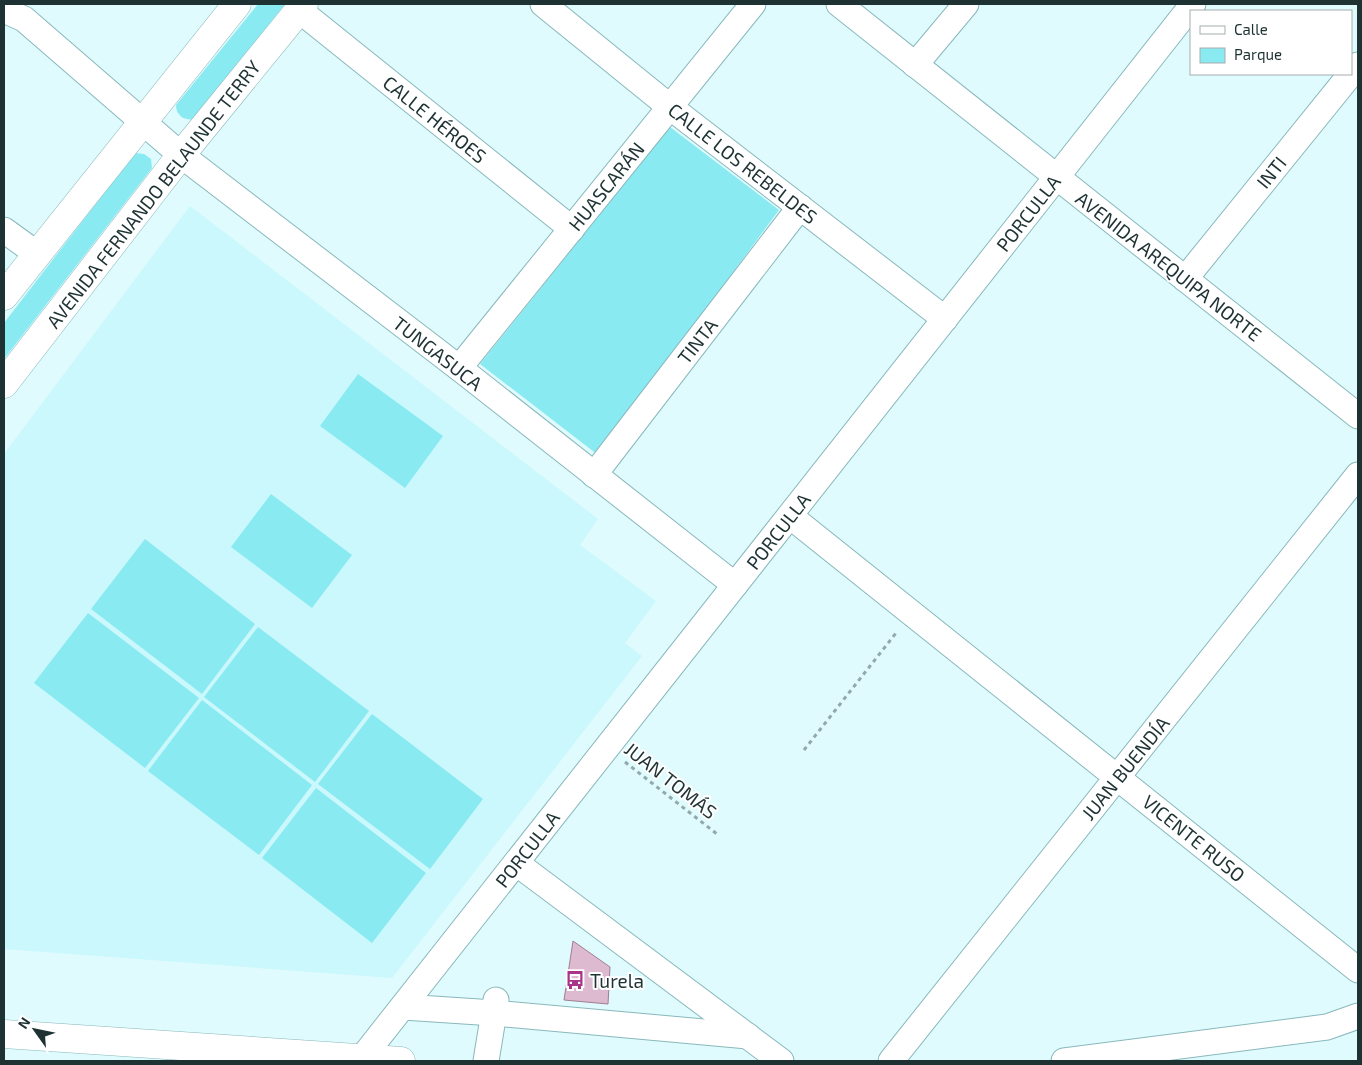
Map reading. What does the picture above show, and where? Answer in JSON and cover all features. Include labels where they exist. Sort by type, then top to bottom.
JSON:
[{"type":"main road","points":[[4,296],[237,4]]},
{"type":"main road","name":"AVENIDA FERNANDO BELAUNDE TERRY","points":[[4,384],[181,155],[301,7]]},
{"type":"main road","points":[[4,1034],[401,1061]]},
{"type":"street","name":"CALLE LOS REBELDES","points":[[543,4],[670,107],[944,319]]},
{"type":"street","name":"HUASCARÁN","points":[[459,368],[753,4]]},
{"type":"street","name":"AVENIDA AREQUIPA NORTE","points":[[839,4],[1358,416]]},
{"type":"street","points":[[915,65],[966,4]]},
{"type":"street","name":"PORCULLA","points":[[362,1058],[1193,4]]},
{"type":"street","name":"CALLE HÉROES","points":[[301,7],[572,229]]},
{"type":"street","name":"TUNGASUCA","points":[[4,10],[24,19],[181,155],[459,368],[735,585]]},
{"type":"street","name":"INTI","points":[[1185,279],[1350,75]]},
{"type":"street","name":"TINTA","points":[[594,475],[800,207]]},
{"type":"street","points":[[4,230],[37,254]]},
{"type":"street","name":"JUAN BUENDÍA","points":[[891,1061],[1358,475]]},
{"type":"street","name":"VICENTE RUSO","points":[[790,516],[1358,970]]},
{"type":"street","points":[[516,862],[781,1061]]},
{"type":"street","points":[[403,1007],[495,1006],[748,1036]]},
{"type":"street","points":[[486,1061],[495,1006]]},
{"type":"street","points":[[1064,1061],[1327,1027],[1358,1016]]},
{"type":"path","points":[[804,750],[912,613]]},
{"type":"path","name":"JUAN TOMÁS","points":[[607,747],[717,834]]},
{"type":"shaded area","points":[[190,206],[598,519],[580,545],[656,601],[625,643],[642,656],[392,978],[4,949],[4,454]]},
{"type":"green space","points":[[258,4],[285,4],[193,119],[181,116],[177,112],[176,105]]},
{"type":"green space","points":[[670,127],[779,210],[598,455],[480,364]]},
{"type":"green space","points":[[135,153],[144,154],[151,159],[152,168],[4,359],[4,323]]},
{"type":"green space","points":[[358,374],[443,436],[405,488],[320,426]]},
{"type":"green space","points":[[271,494],[352,555],[312,608],[231,547]]},
{"type":"green space","points":[[145,539],[255,624],[202,694],[91,609]]},
{"type":"green space","points":[[88,613],[199,698],[145,768],[34,683]]},
{"type":"green space","points":[[258,627],[369,711],[315,782],[204,697]]},
{"type":"green space","points":[[202,700],[312,785],[259,855],[148,771]]},
{"type":"green space","points":[[372,714],[483,799],[430,869],[318,784]]},
{"type":"green space","points":[[316,788],[426,873],[372,943],[262,858]]},
{"type":"building","points":[[573,941],[610,967],[608,1004],[564,1000]]},
{"type":"place","name":"Turela","points":[[575,980]]}]
